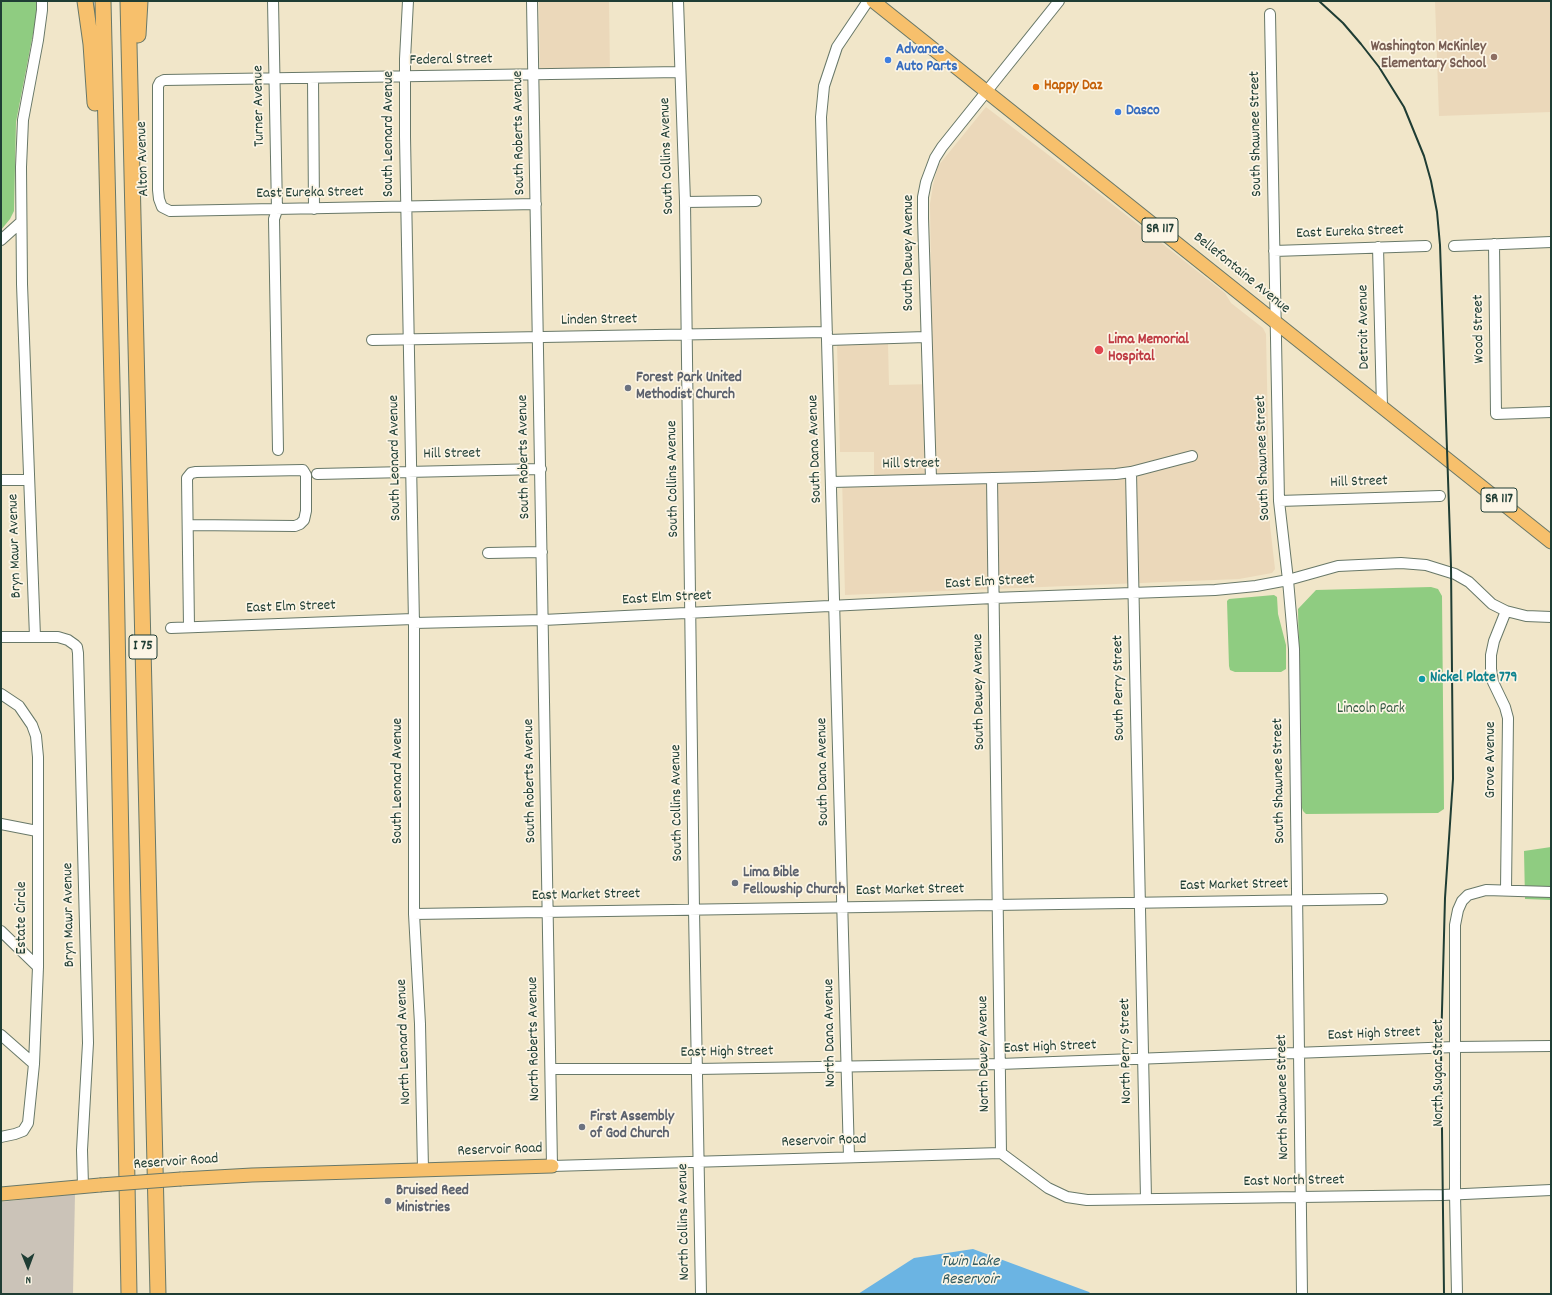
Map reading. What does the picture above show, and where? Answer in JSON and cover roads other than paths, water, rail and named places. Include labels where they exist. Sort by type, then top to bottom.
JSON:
[{"type":"highway","points":[[85,1],[91,44],[94,84],[112,506],[115,511]]},
{"type":"highway","name":"I 75","points":[[103,1],[115,511],[129,1294]]},
{"type":"highway","name":"I 75","points":[[128,1],[158,1294]]},
{"type":"highway","points":[[135,257],[137,253],[140,222],[137,73],[140,1]]},
{"type":"main road","name":"Bellefontaine Avenue","points":[[873,1],[1551,542]]},
{"type":"main road","name":"Reservoir Road","points":[[1,1194],[83,1186],[252,1175],[552,1166]]},
{"type":"street","name":"Bryn Mawr Avenue","points":[[42,1],[38,40],[23,120],[21,222],[28,480],[35,636],[58,636],[68,640],[77,647],[79,664],[88,1028],[87,1081],[82,1150],[83,1186]]},
{"type":"street","name":"Turner Avenue","points":[[273,1],[278,210],[274,219],[278,450]]},
{"type":"street","name":"South Leonard Avenue","points":[[408,1],[405,42],[405,76],[414,621],[414,914]]},
{"type":"street","name":"South Roberts Avenue","points":[[532,1],[548,912]]},
{"type":"street","name":"South Collins Avenue","points":[[678,1],[685,202],[694,910]]},
{"type":"street","name":"South Dana Avenue","points":[[842,907],[822,102],[826,79],[837,47],[868,1]]},
{"type":"street","name":"South Dewey Avenue","points":[[931,479],[923,218],[923,197],[929,170],[942,147],[988,92],[1060,1]]},
{"type":"street","name":"South Shawnee Street","points":[[1270,14],[1278,501],[1288,580],[1294,649],[1296,900]]},
{"type":"street","name":"Federal Street","points":[[157,90],[160,82],[164,80],[680,72]]},
{"type":"street","points":[[313,78],[314,209]]},
{"type":"street","name":"Alton Avenue","points":[[157,90],[159,199],[162,207],[166,210],[179,212]]},
{"type":"street","points":[[685,202],[756,201]]},
{"type":"street","name":"East Eureka Street","points":[[179,212],[536,204]]},
{"type":"street","points":[[1,240],[21,222]]},
{"type":"street","points":[[1454,246],[1551,242]]},
{"type":"street","name":"Wood Street","points":[[1494,244],[1496,414],[1551,412]]},
{"type":"street","name":"East Eureka Street","points":[[1274,251],[1426,246]]},
{"type":"street","name":"Detroit Avenue","points":[[1378,248],[1382,407]]},
{"type":"street","name":"Linden Street","points":[[372,340],[687,334],[926,337]]},
{"type":"street","points":[[1131,472],[1192,456]]},
{"type":"street","name":"Hill Street","points":[[317,474],[541,469]]},
{"type":"street","points":[[188,525],[295,526],[300,524],[304,520],[306,511],[306,475],[303,470],[196,472],[191,473],[187,478],[189,627]]},
{"type":"street","name":"Hill Street","points":[[832,482],[992,478],[1131,472]]},
{"type":"street","name":"South Perry Street","points":[[1131,472],[1139,903]]},
{"type":"street","name":"South Dewey Avenue","points":[[992,478],[998,905]]},
{"type":"street","points":[[1,480],[28,480]]},
{"type":"street","name":"Hill Street","points":[[1278,501],[1440,496]]},
{"type":"street","points":[[488,552],[542,552]]},
{"type":"street","name":"East Elm Street","points":[[171,628],[414,621],[543,620],[690,612],[1235,588],[1288,580],[1338,566],[1401,563],[1426,565],[1455,574],[1469,582],[1492,604],[1506,611],[1526,616],[1551,617]]},
{"type":"street","name":"Grove Avenue","points":[[1506,611],[1494,641],[1491,655],[1491,669],[1493,682],[1505,707],[1508,718],[1506,890]]},
{"type":"street","points":[[1,637],[35,636]]},
{"type":"street","name":"Estate Circle","points":[[1,694],[19,706],[32,725],[36,736],[38,757],[38,967],[34,1064],[28,1123],[23,1131],[1,1137]]},
{"type":"street","points":[[1,824],[37,831]]},
{"type":"street","name":"North Sugar Street","points":[[1457,1294],[1455,1194],[1455,925],[1458,910],[1462,901],[1468,895],[1486,890],[1506,890]]},
{"type":"street","points":[[1506,890],[1551,892]]},
{"type":"street","name":"East Market Street","points":[[414,914],[1382,899]]},
{"type":"street","name":"North Shawnee Street","points":[[1296,900],[1302,1294]]},
{"type":"street","name":"North Perry Street","points":[[1139,903],[1146,1199]]},
{"type":"street","name":"North Dewey Avenue","points":[[998,905],[1001,1153]]},
{"type":"street","name":"North Dana Avenue","points":[[842,907],[849,1157]]},
{"type":"street","name":"North Collins Avenue","points":[[694,910],[701,1294]]},
{"type":"street","name":"North Roberts Avenue","points":[[548,912],[552,1166]]},
{"type":"street","name":"North Leonard Avenue","points":[[414,914],[420,1024],[423,1170]]},
{"type":"street","points":[[1,931],[38,967]]},
{"type":"street","points":[[1,1036],[34,1064]]},
{"type":"street","name":"East High Street","points":[[551,1069],[1000,1064],[1142,1060],[1455,1047],[1551,1046]]},
{"type":"street","name":"East North Street","points":[[1001,1153],[1041,1183],[1059,1194],[1076,1199],[1301,1197],[1455,1194],[1551,1190]]},
{"type":"street","name":"Reservoir Road","points":[[552,1166],[1001,1153]]},
{"type":"water","name":"Twin Lake Reservoir","points":[[973,1249],[1091,1294],[858,1294],[914,1258]]},
{"type":"railway","points":[[1319,1],[1343,23],[1361,44],[1379,67],[1404,107],[1424,156],[1437,212],[1440,245],[1451,566],[1453,779],[1445,898],[1441,1048],[1444,1294]]},
{"type":"place","name":"Washington McKinley Elementary School","points":[[1494,57]]},
{"type":"place","name":"Advance Auto Parts","points":[[888,60]]},
{"type":"place","name":"Happy Daz","points":[[1036,87]]},
{"type":"place","name":"Dasco","points":[[1118,112]]},
{"type":"place","name":"Lima Memorial Hospital","points":[[1099,350]]},
{"type":"place","name":"Forest Park United Methodist Church","points":[[628,388]]},
{"type":"place","name":"Nickel Plate 779","points":[[1422,679]]},
{"type":"place","name":"Lima Bible Fellowship Church","points":[[735,883]]},
{"type":"place","name":"First Assembly of God Church","points":[[582,1127]]},
{"type":"place","name":"Bruised Reed Ministries","points":[[388,1201]]},
{"type":"park label","name":"Lincoln Park","points":[[1371,710]]}]
